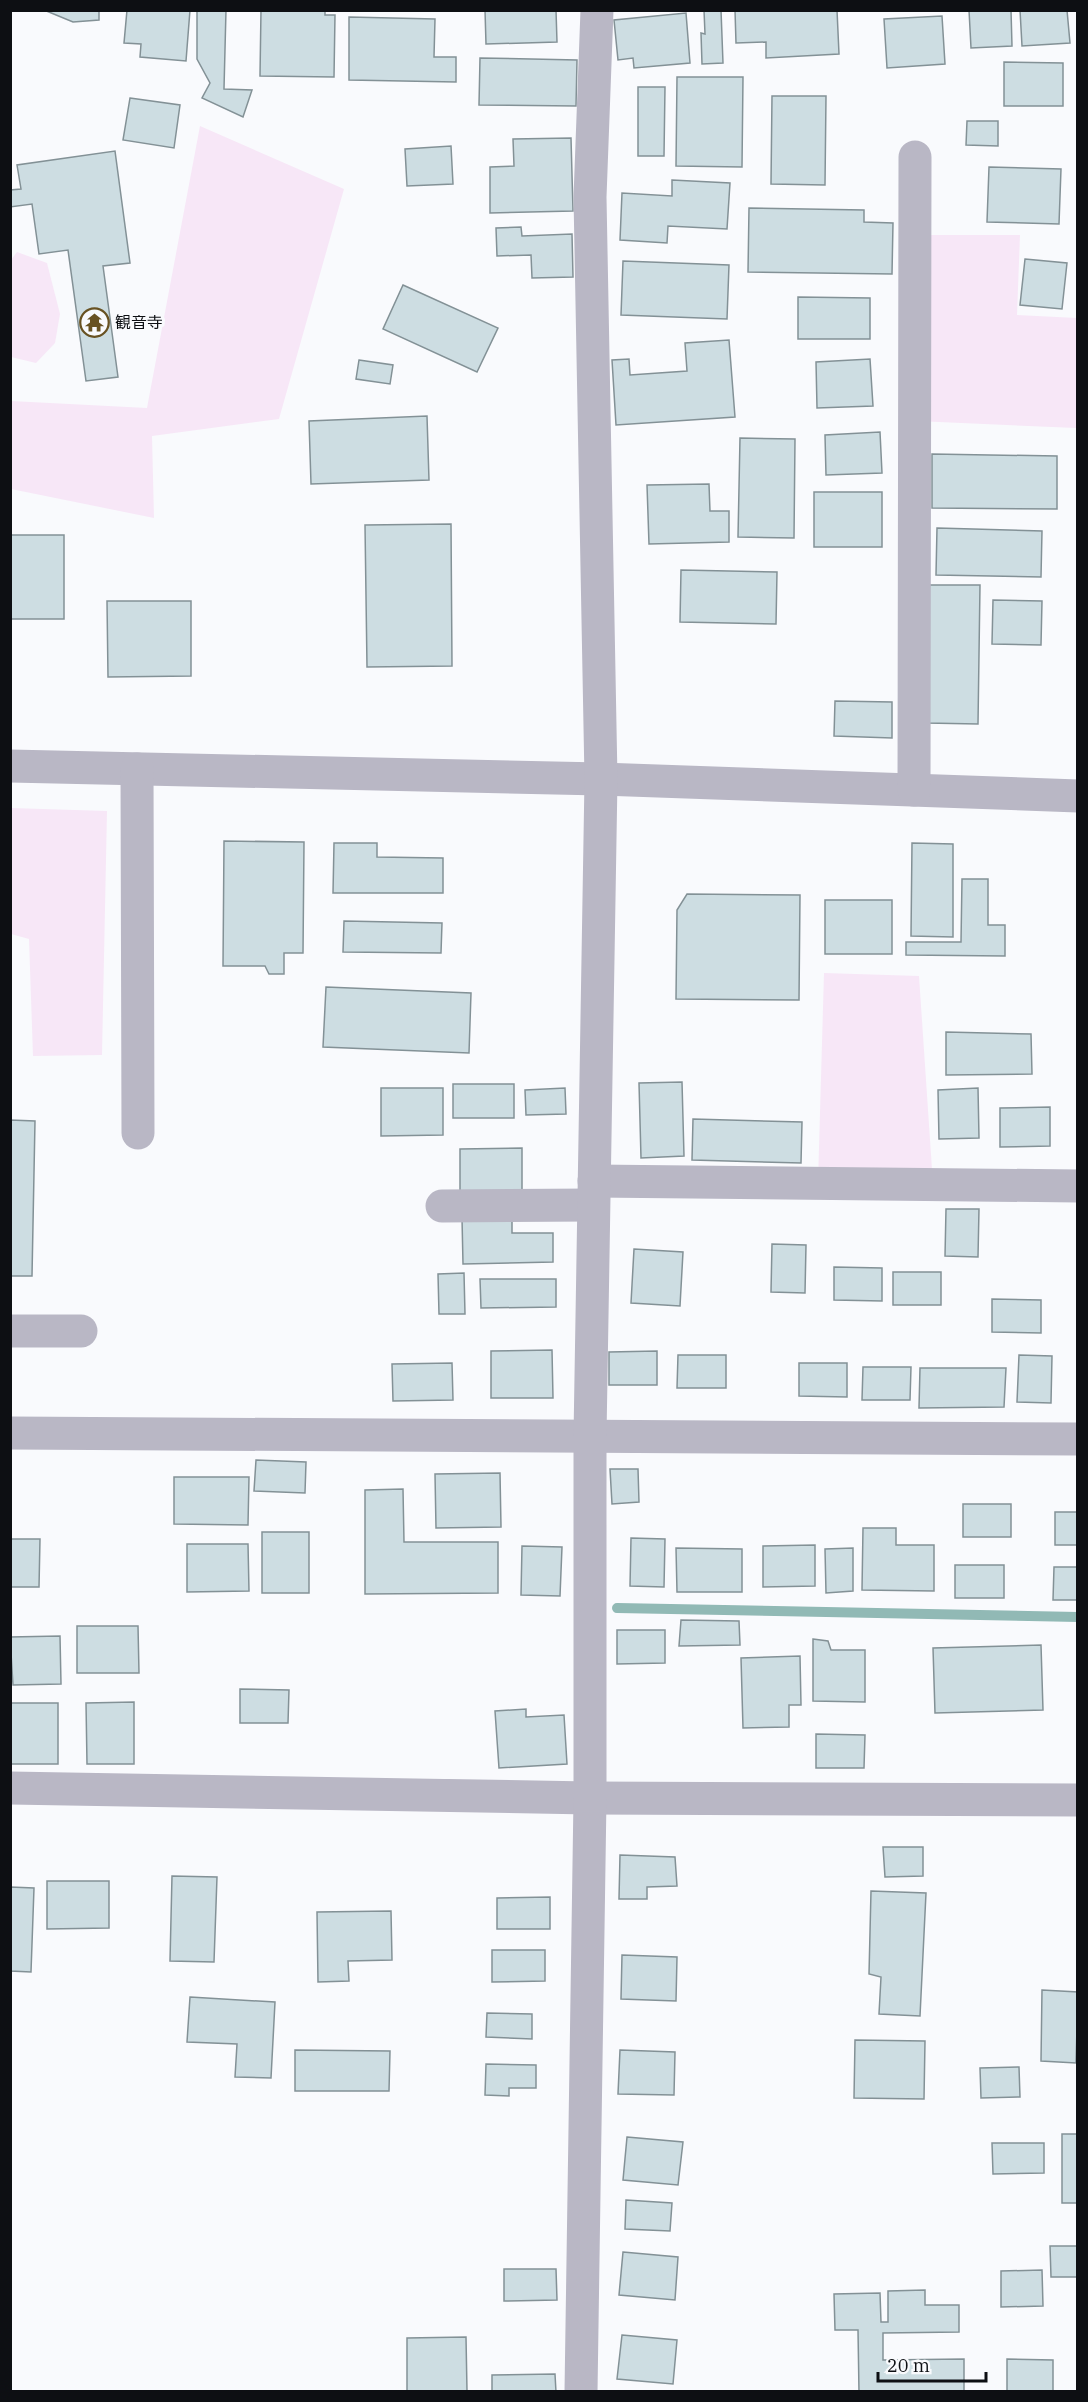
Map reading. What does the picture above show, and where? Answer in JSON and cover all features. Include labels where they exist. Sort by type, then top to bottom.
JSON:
[{"type":"street","points":[[581,2391],[590,1798],[593,1193],[601,779],[591,197],[597,10]]},
{"type":"street","points":[[914,789],[915,157]]},
{"type":"street","points":[[10,766],[601,779],[1077,796]]},
{"type":"street","points":[[137,769],[138,1133]]},
{"type":"street","points":[[442,1206],[593,1193],[1077,1186]]},
{"type":"street","points":[[10,1331],[81,1331]]},
{"type":"street","points":[[10,1433],[1077,1439]]},
{"type":"street","points":[[10,1788],[590,1798],[1077,1800]]},
{"type":"shaded area","points":[[200,126],[344,189],[279,419],[152,436],[154,518],[11,489],[11,401],[147,408]]},
{"type":"shaded area","points":[[916,235],[1020,235],[1017,315],[1077,318],[1076,428],[916,421]]},
{"type":"shaded area","points":[[17,252],[47,263],[60,314],[55,343],[36,363],[11,357],[11,260]]},
{"type":"shaded area","points":[[11,808],[107,811],[102,1055],[33,1056],[29,939],[11,934]]},
{"type":"shaded area","points":[[824,973],[919,976],[933,1184],[818,1183]]},
{"type":"building","points":[[44,10],[99,10],[99,20],[73,22]]},
{"type":"building","points":[[127,10],[190,10],[186,61],[140,57],[141,44],[124,43]]},
{"type":"building","points":[[197,10],[226,10],[224,89],[252,90],[243,117],[202,98],[210,83],[197,59]]},
{"type":"building","points":[[261,10],[325,10],[325,15],[335,15],[334,77],[260,76]]},
{"type":"building","points":[[485,10],[556,10],[557,42],[486,44]]},
{"type":"building","points":[[704,10],[721,10],[723,63],[702,64],[701,33],[705,34]]},
{"type":"building","points":[[735,10],[837,10],[839,54],[766,58],[766,42],[736,43]]},
{"type":"building","points":[[969,10],[1011,10],[1012,46],[971,48]]},
{"type":"building","points":[[1020,10],[1067,10],[1070,43],[1022,46]]},
{"type":"building","points":[[686,13],[690,63],[634,68],[633,58],[618,60],[614,20]]},
{"type":"building","points":[[942,16],[945,64],[887,68],[884,19]]},
{"type":"building","points":[[349,17],[435,19],[434,57],[456,57],[456,82],[349,80]]},
{"type":"building","points":[[480,58],[577,60],[576,106],[479,105]]},
{"type":"building","points":[[1004,62],[1063,63],[1063,106],[1004,106]]},
{"type":"building","points":[[677,77],[743,77],[742,167],[676,166]]},
{"type":"building","points":[[638,87],[665,87],[664,156],[638,156]]},
{"type":"building","points":[[772,96],[826,96],[825,185],[771,184]]},
{"type":"building","points":[[130,98],[180,105],[174,148],[123,140]]},
{"type":"building","points":[[967,121],[998,121],[998,146],[966,145]]},
{"type":"building","points":[[571,138],[573,211],[490,213],[490,167],[514,166],[513,139]]},
{"type":"building","points":[[451,146],[453,184],[407,186],[405,149]]},
{"type":"building","name":"観音寺","points":[[115,151],[130,263],[103,266],[118,377],[86,381],[68,250],[39,254],[32,204],[10,207],[10,190],[21,189],[17,165]]},
{"type":"building","points":[[989,167],[1061,169],[1059,224],[987,222]]},
{"type":"building","points":[[672,180],[730,183],[727,229],[668,226],[667,243],[620,240],[622,193],[672,196]]},
{"type":"building","points":[[749,208],[864,210],[864,222],[893,223],[892,274],[748,272]]},
{"type":"building","points":[[521,227],[522,236],[572,234],[573,277],[532,278],[531,255],[497,256],[496,228]]},
{"type":"building","points":[[1025,259],[1067,263],[1062,309],[1020,305]]},
{"type":"building","points":[[623,261],[729,265],[727,319],[621,315]]},
{"type":"building","points":[[403,285],[498,328],[477,372],[383,329]]},
{"type":"building","points":[[798,297],[870,298],[870,339],[798,339]]},
{"type":"building","points":[[729,340],[735,417],[616,425],[612,360],[629,359],[630,375],[687,371],[685,343]]},
{"type":"building","points":[[870,359],[873,406],[817,408],[816,362]]},
{"type":"building","points":[[359,360],[393,365],[390,384],[356,379]]},
{"type":"building","points":[[427,416],[429,480],[311,484],[309,421]]},
{"type":"building","points":[[880,432],[882,473],[826,475],[825,435]]},
{"type":"building","points":[[740,438],[795,439],[794,538],[738,537]]},
{"type":"building","points":[[932,454],[1057,456],[1057,509],[932,508]]},
{"type":"building","points":[[709,484],[710,511],[729,511],[729,542],[649,544],[647,485]]},
{"type":"building","points":[[814,492],[882,492],[882,547],[814,547]]},
{"type":"building","points":[[451,524],[452,666],[367,667],[365,525]]},
{"type":"building","points":[[937,528],[1042,531],[1041,577],[936,575]]},
{"type":"building","points":[[10,535],[64,535],[64,619],[10,619]]},
{"type":"building","points":[[681,570],[777,572],[776,624],[680,622]]},
{"type":"building","points":[[928,585],[980,585],[978,724],[926,723]]},
{"type":"building","points":[[993,600],[1042,601],[1041,645],[992,644]]},
{"type":"building","points":[[107,601],[191,601],[191,676],[108,677]]},
{"type":"building","points":[[835,701],[892,702],[892,738],[834,736]]},
{"type":"building","points":[[224,841],[304,842],[303,953],[284,953],[284,974],[269,974],[265,966],[223,966]]},
{"type":"building","points":[[334,843],[377,843],[377,857],[443,858],[443,893],[333,893]]},
{"type":"building","points":[[912,843],[953,844],[953,937],[911,936]]},
{"type":"building","points":[[962,879],[988,879],[988,925],[1005,925],[1005,956],[906,955],[906,942],[961,942]]},
{"type":"building","points":[[687,894],[800,895],[799,1000],[676,999],[677,910]]},
{"type":"building","points":[[825,900],[892,900],[892,954],[825,954]]},
{"type":"building","points":[[344,921],[442,923],[441,953],[343,952]]},
{"type":"building","points":[[326,987],[471,993],[469,1053],[323,1047]]},
{"type":"building","points":[[946,1032],[1031,1034],[1032,1074],[946,1075]]},
{"type":"building","points":[[682,1082],[684,1156],[641,1158],[639,1083]]},
{"type":"building","points":[[453,1084],[514,1084],[514,1118],[453,1118]]},
{"type":"building","points":[[381,1088],[443,1088],[443,1135],[381,1136]]},
{"type":"building","points":[[565,1088],[566,1114],[526,1115],[525,1090]]},
{"type":"building","points":[[978,1088],[979,1138],[939,1139],[938,1090]]},
{"type":"building","points":[[1050,1107],[1050,1146],[1000,1147],[1000,1108]]},
{"type":"building","points":[[693,1119],[802,1122],[801,1163],[692,1160]]},
{"type":"building","points":[[10,1120],[35,1121],[32,1276],[10,1276]]},
{"type":"building","points":[[522,1148],[522,1196],[460,1196],[460,1149]]},
{"type":"building","points":[[946,1209],[979,1209],[978,1257],[945,1256]]},
{"type":"building","points":[[512,1217],[512,1233],[553,1233],[553,1262],[463,1264],[462,1218]]},
{"type":"building","points":[[772,1244],[806,1245],[805,1293],[771,1292]]},
{"type":"building","points":[[634,1249],[683,1252],[680,1306],[631,1303]]},
{"type":"building","points":[[834,1267],[882,1268],[882,1301],[834,1300]]},
{"type":"building","points":[[893,1272],[941,1272],[941,1305],[893,1305]]},
{"type":"building","points":[[464,1273],[465,1314],[439,1314],[438,1274]]},
{"type":"building","points":[[480,1279],[556,1279],[556,1307],[481,1308]]},
{"type":"building","points":[[992,1299],[1041,1300],[1041,1333],[992,1332]]},
{"type":"building","points":[[552,1350],[553,1398],[491,1398],[491,1351]]},
{"type":"building","points":[[657,1351],[657,1385],[609,1385],[609,1352]]},
{"type":"building","points":[[678,1355],[726,1355],[726,1388],[677,1388]]},
{"type":"building","points":[[1019,1355],[1052,1356],[1051,1403],[1017,1402]]},
{"type":"building","points":[[452,1363],[453,1400],[393,1401],[392,1364]]},
{"type":"building","points":[[799,1363],[847,1363],[847,1397],[799,1396]]},
{"type":"building","points":[[863,1367],[911,1367],[910,1400],[862,1400]]},
{"type":"building","points":[[920,1368],[1006,1368],[1004,1407],[919,1408]]},
{"type":"building","points":[[256,1460],[306,1462],[305,1493],[254,1491]]},
{"type":"building","points":[[610,1469],[638,1469],[639,1502],[612,1504]]},
{"type":"building","points":[[500,1473],[501,1527],[436,1528],[435,1474]]},
{"type":"building","points":[[174,1477],[249,1477],[248,1525],[174,1524]]},
{"type":"building","points":[[403,1489],[404,1542],[498,1542],[498,1593],[365,1594],[365,1490]]},
{"type":"building","points":[[963,1504],[1011,1504],[1011,1537],[963,1537]]},
{"type":"building","points":[[1055,1512],[1078,1512],[1078,1545],[1055,1545]]},
{"type":"building","points":[[863,1528],[896,1528],[896,1545],[934,1545],[934,1591],[862,1590]]},
{"type":"building","points":[[262,1532],[309,1532],[309,1593],[262,1593]]},
{"type":"building","points":[[631,1538],[665,1539],[664,1587],[630,1586]]},
{"type":"building","points":[[10,1539],[40,1539],[39,1587],[10,1587]]},
{"type":"building","points":[[187,1544],[248,1544],[249,1591],[187,1592]]},
{"type":"building","points":[[815,1545],[815,1586],[763,1587],[763,1546]]},
{"type":"building","points":[[522,1546],[562,1547],[560,1596],[521,1595]]},
{"type":"building","points":[[676,1548],[742,1549],[742,1592],[677,1592]]},
{"type":"building","points":[[853,1548],[853,1591],[826,1593],[825,1549]]},
{"type":"building","points":[[955,1565],[1004,1565],[1004,1598],[955,1598]]},
{"type":"building","points":[[1054,1567],[1078,1567],[1078,1600],[1053,1600]]},
{"type":"building","points":[[681,1620],[739,1621],[740,1645],[679,1646]]},
{"type":"building","points":[[77,1626],[138,1626],[139,1673],[77,1673]]},
{"type":"building","points":[[617,1630],[665,1630],[665,1663],[617,1664]]},
{"type":"building","points":[[60,1636],[61,1684],[13,1685],[10,1637]]},
{"type":"building","points":[[813,1639],[828,1641],[831,1650],[865,1650],[865,1702],[813,1701]]},
{"type":"building","points":[[1041,1645],[1043,1710],[935,1713],[933,1648]]},
{"type":"building","points":[[800,1656],[801,1705],[789,1705],[789,1727],[743,1728],[741,1658]]},
{"type":"building","points":[[240,1689],[289,1690],[288,1723],[240,1723]]},
{"type":"building","points":[[134,1702],[134,1764],[87,1764],[86,1703]]},
{"type":"building","points":[[11,1703],[58,1703],[58,1764],[11,1764]]},
{"type":"building","points":[[526,1709],[526,1717],[564,1715],[567,1764],[499,1768],[495,1711]]},
{"type":"building","points":[[816,1734],[865,1735],[864,1768],[816,1768]]},
{"type":"building","points":[[883,1847],[923,1847],[923,1876],[885,1877]]},
{"type":"building","points":[[620,1855],[675,1857],[677,1886],[647,1887],[647,1899],[619,1899]]},
{"type":"building","points":[[172,1876],[217,1877],[214,1962],[170,1961]]},
{"type":"building","points":[[47,1881],[109,1881],[109,1928],[47,1929]]},
{"type":"building","points":[[10,1887],[34,1888],[31,1972],[10,1971]]},
{"type":"building","points":[[871,1891],[926,1893],[920,2016],[879,2014],[881,1977],[869,1974]]},
{"type":"building","points":[[550,1897],[550,1929],[497,1929],[497,1898]]},
{"type":"building","points":[[391,1911],[392,1960],[348,1961],[349,1981],[318,1982],[317,1912]]},
{"type":"building","points":[[492,1950],[545,1950],[545,1981],[492,1982]]},
{"type":"building","points":[[622,1955],[677,1957],[676,2001],[621,1999]]},
{"type":"building","points":[[1042,1990],[1078,1992],[1076,2063],[1041,2061]]},
{"type":"building","points":[[190,1997],[275,2002],[271,2078],[235,2077],[237,2044],[187,2042]]},
{"type":"building","points":[[487,2013],[532,2014],[532,2039],[486,2037]]},
{"type":"building","points":[[855,2040],[925,2041],[924,2099],[854,2098]]},
{"type":"building","points":[[295,2050],[390,2051],[389,2091],[295,2091]]},
{"type":"building","points":[[620,2050],[675,2052],[674,2095],[618,2094]]},
{"type":"building","points":[[486,2064],[536,2065],[536,2088],[509,2088],[509,2096],[485,2095]]},
{"type":"building","points":[[1019,2067],[1020,2097],[981,2098],[980,2068]]},
{"type":"building","points":[[1062,2134],[1078,2134],[1078,2203],[1062,2203]]},
{"type":"building","points":[[627,2137],[683,2142],[678,2185],[623,2180]]},
{"type":"building","points":[[992,2143],[1044,2143],[1044,2173],[993,2174]]},
{"type":"building","points":[[626,2200],[672,2203],[670,2231],[625,2229]]},
{"type":"building","points":[[1050,2246],[1078,2246],[1078,2277],[1051,2277]]},
{"type":"building","points":[[623,2252],[678,2257],[675,2300],[619,2295]]},
{"type":"building","points":[[504,2269],[556,2269],[557,2300],[504,2301]]},
{"type":"building","points":[[1042,2270],[1043,2306],[1001,2307],[1001,2271]]},
{"type":"building","points":[[925,2290],[925,2305],[959,2305],[959,2332],[883,2333],[883,2360],[964,2359],[964,2392],[859,2392],[858,2330],[835,2330],[834,2294],[880,2293],[881,2322],[888,2322],[888,2291]]},
{"type":"building","points":[[622,2335],[677,2340],[673,2384],[617,2379]]},
{"type":"building","points":[[466,2337],[467,2391],[407,2392],[407,2338]]},
{"type":"building","points":[[1007,2359],[1053,2360],[1053,2392],[1007,2392]]},
{"type":"building","points":[[555,2374],[556,2392],[492,2392],[492,2375]]},
{"type":"waterway","points":[[617,1608],[1078,1617]]},
{"type":"place","name":"観音寺","points":[[94,322]]}]
